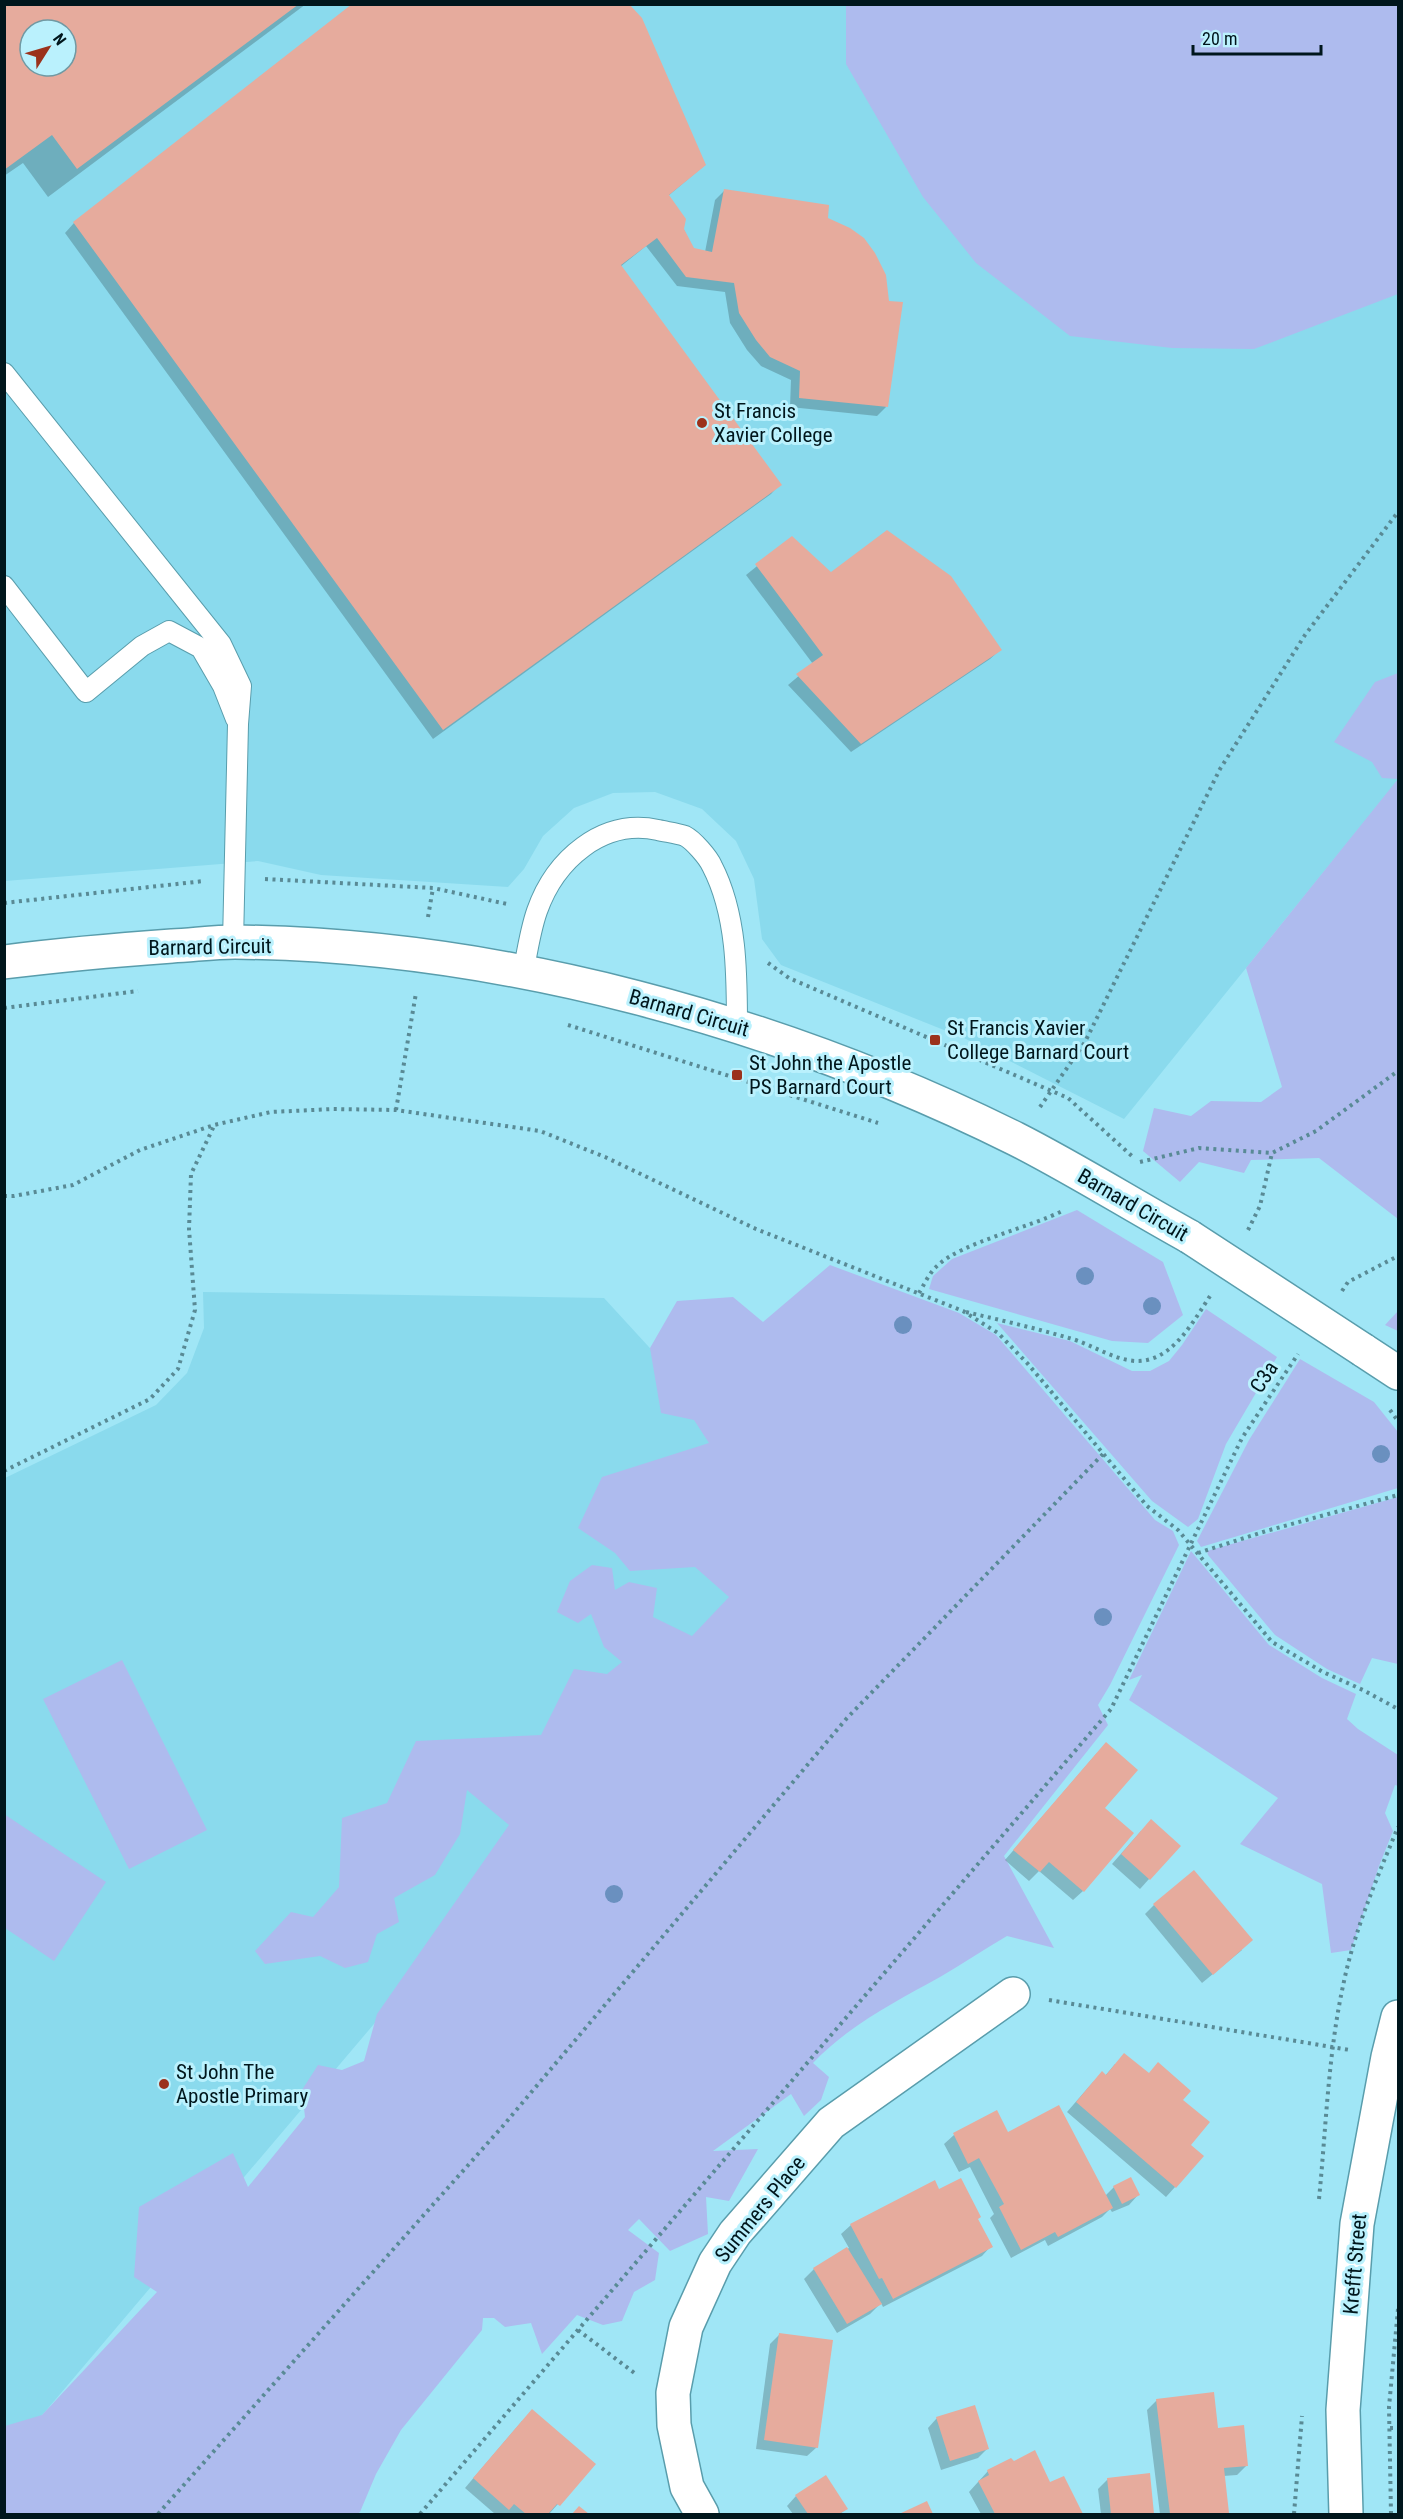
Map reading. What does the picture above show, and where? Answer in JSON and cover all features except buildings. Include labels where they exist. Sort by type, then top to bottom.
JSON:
[{"type":"street","name":"Barnard Circuit","points":[[4,962],[86,951],[233,942],[334,948],[422,956],[590,985],[737,1027],[837,1060],[1017,1139],[1190,1237],[1398,1373]]},
{"type":"street","name":"Summers Place","points":[[702,2514],[687,2487],[674,2425],[673,2393],[686,2327],[715,2263],[735,2233],[831,2123],[1013,1994]]},
{"type":"street","name":"Krefft Street","points":[[1346,2514],[1342,2410],[1357,2224],[1388,2057],[1398,2017]]},
{"type":"lane","points":[[4,373],[221,644],[241,686],[238,724],[233,942]]},
{"type":"lane","points":[[4,586],[86,692],[142,646],[169,632],[201,648],[223,686],[238,724]]},
{"type":"lane","points":[[523,974],[537,910],[558,873],[581,847],[610,831],[640,826],[687,837],[711,863],[724,895],[737,974],[737,1027]]},
{"type":"path","points":[[1017,1139],[1085,1042],[1220,769],[1305,634],[1398,512]]},
{"type":"path","points":[[4,903],[235,878],[433,888],[537,910]]},
{"type":"path","points":[[396,1110],[433,888]]},
{"type":"path","points":[[761,959],[789,978],[1068,1098],[1147,1169]]},
{"type":"path","points":[[4,1008],[146,989]]},
{"type":"path","points":[[560,1022],[885,1125]]},
{"type":"path","points":[[1139,1162],[1199,1148],[1272,1154],[1316,1131],[1398,1071]]},
{"type":"path","points":[[4,1196],[14,1197],[73,1185],[140,1150],[214,1125],[271,1113],[333,1109],[396,1110],[540,1131],[605,1157],[756,1229],[919,1294],[963,1311],[1071,1338],[1127,1360],[1147,1360],[1164,1353],[1178,1341],[1214,1289]]},
{"type":"path","points":[[4,1471],[150,1399],[178,1369],[195,1310],[189,1229],[191,1174],[214,1125]]},
{"type":"path","points":[[1247,1234],[1260,1206],[1272,1154]]},
{"type":"path","points":[[919,1294],[935,1267],[951,1255],[1048,1219],[1066,1209]]},
{"type":"path","points":[[1335,1300],[1348,1282],[1398,1256]]},
{"type":"path","points":[[963,1311],[998,1333],[1013,1348],[1147,1506],[1178,1530],[1272,1642],[1323,1672],[1363,1690],[1398,1710]]},
{"type":"path","name":"C3a","points":[[420,2514],[1111,1709],[1242,1438],[1304,1345]]},
{"type":"path","points":[[159,2514],[502,2127],[847,1718],[1103,1454]]},
{"type":"path","points":[[1198,1553],[1266,1531],[1398,1495]]},
{"type":"path","points":[[1013,1994],[1388,2057]]},
{"type":"path","points":[[1391,2514],[1389,2408],[1398,2309]]},
{"type":"path","points":[[578,2330],[674,2404]]},
{"type":"path","points":[[1390,2428],[1398,2428]]},
{"type":"shaded area","name":"St Francis Xavier College","points":[[5,5],[1398,5],[1398,780],[1124,1119],[964,1038],[781,965],[762,939],[754,879],[736,841],[702,809],[655,792],[613,793],[574,808],[543,836],[524,869],[508,887],[321,875],[258,861],[5,881]]},
{"type":"shaded area","points":[[846,5],[1398,5],[1398,294],[1254,349],[1172,348],[1070,336],[976,263],[923,197],[846,64]]},
{"type":"shaded area","points":[[1398,673],[1398,779],[1382,778],[1372,762],[1334,742],[1375,682]]},
{"type":"shaded area","points":[[1398,779],[1398,1219],[1319,1158],[1251,1160],[1244,1173],[1199,1162],[1180,1182],[1143,1151],[1154,1108],[1191,1116],[1211,1101],[1261,1102],[1282,1087],[1246,968]]},
{"type":"shaded area","points":[[1077,1210],[1163,1262],[1183,1315],[1148,1343],[1112,1341],[929,1289],[933,1276],[952,1259]]},
{"type":"shaded area","points":[[830,1265],[959,1313],[996,1335],[1155,1520],[1173,1531],[1179,1545],[1098,1705],[1108,1725],[1004,1856],[1054,1948],[1007,1936],[873,2015],[827,2049],[813,2063],[829,2077],[821,2100],[804,2116],[791,2094],[713,2151],[758,2149],[729,2201],[706,2197],[708,2234],[670,2251],[639,2219],[628,2230],[659,2253],[655,2280],[634,2292],[622,2321],[603,2325],[577,2315],[542,2354],[531,2323],[505,2327],[494,2318],[483,2318],[482,2330],[401,2430],[357,2514],[5,2514],[5,2426],[42,2415],[157,2292],[134,2277],[139,2207],[233,2153],[248,2187],[305,2117],[302,2090],[318,2065],[342,2070],[364,2061],[377,2014],[509,1825],[467,1790],[460,1834],[435,1875],[394,1898],[399,1922],[377,1934],[368,1962],[345,1968],[320,1956],[265,1964],[255,1951],[291,1912],[313,1917],[339,1887],[342,1818],[387,1803],[416,1741],[541,1735],[574,1669],[607,1674],[622,1662],[604,1647],[591,1614],[578,1623],[557,1612],[570,1581],[592,1565],[612,1568],[615,1590],[629,1582],[657,1588],[653,1617],[692,1636],[729,1597],[695,1567],[630,1571],[615,1553],[578,1528],[602,1477],[709,1443],[694,1420],[661,1413],[650,1348],[677,1301],[733,1297],[763,1322]]},
{"type":"shaded area","name":"St John The Apostle Primary","points":[[203,1292],[604,1298],[826,1540],[642,1708],[5,2459],[5,1478],[156,1405],[187,1373],[204,1328]]},
{"type":"shaded area","points":[[1206,1309],[1277,1357],[1226,1444],[1198,1519],[1188,1527],[1152,1501],[997,1323],[1070,1341],[1132,1371],[1150,1371],[1169,1361]]},
{"type":"shaded area","points":[[1398,1311],[1398,1331],[1385,1325]]},
{"type":"shaded area","points":[[1300,1359],[1374,1402],[1398,1432],[1398,1488],[1201,1547],[1197,1541],[1249,1440]]},
{"type":"shaded area","points":[[1398,1497],[1398,1664],[1372,1658],[1360,1684],[1327,1669],[1275,1635],[1208,1555],[1207,1551]]},
{"type":"shaded area","points":[[1191,1551],[1269,1645],[1322,1678],[1356,1694],[1347,1719],[1358,1729],[1398,1755],[1398,1786],[1395,1785],[1385,1813],[1393,1831],[1351,1950],[1331,1953],[1322,1884],[1240,1844],[1278,1798],[1129,1700],[1142,1675],[1129,1680]]},
{"type":"shaded area","points":[[122,1660],[207,1830],[129,1869],[43,1699]]},
{"type":"shaded area","points":[[4,1814],[106,1882],[54,1961],[5,1928]]},
{"type":"place","name":"St Francis Xavier College","points":[[702,423]]},
{"type":"place","name":"St Francis Xavier College Barnard Court","points":[[935,1040]]},
{"type":"place","name":"St John the Apostle PS Barnard Court","points":[[737,1075]]},
{"type":"place","name":"St John The Apostle Primary","points":[[164,2084]]}]
